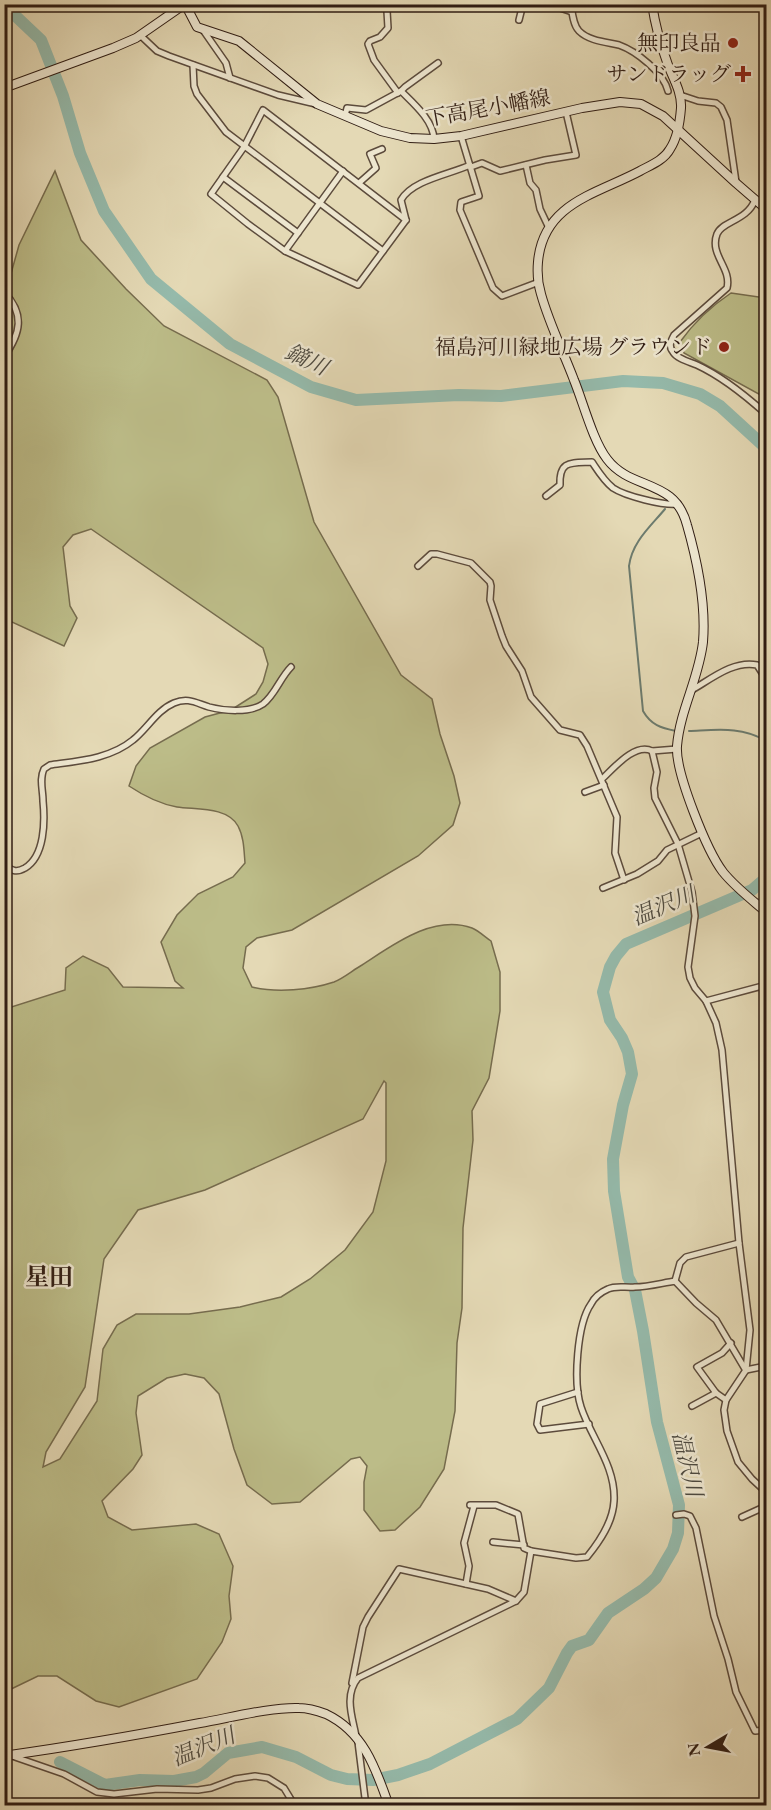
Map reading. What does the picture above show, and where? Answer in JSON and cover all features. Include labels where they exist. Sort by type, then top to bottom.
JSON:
[{"type":"street","points":[[519,20],[523,4]]},
{"type":"street","points":[[548,4],[572,12]]},
{"type":"street","points":[[572,4],[572,12],[579,31],[597,40],[619,45],[632,51],[663,78],[668,91]]},
{"type":"street","points":[[652,4],[656,28],[680,95],[681,110],[676,138],[665,156],[627,178],[568,206],[549,228],[541,247],[538,260],[539,282],[542,297],[603,452],[610,462],[627,476],[661,489],[678,504],[687,523],[702,599],[703,640],[699,664],[676,749],[681,772],[710,852],[730,881],[766,912]]},
{"type":"street","points":[[5,88],[112,48],[140,35],[185,5],[193,21],[203,30],[226,63],[230,78]]},
{"type":"street","points":[[387,11],[388,28],[380,37],[370,40],[368,44],[374,60],[400,92],[422,114],[434,132],[434,139]]},
{"type":"street","name":"下高尾小幡線","points":[[203,30],[239,41],[317,104],[381,131],[400,136],[434,139],[461,136],[566,112],[632,102],[656,111],[766,209]]},
{"type":"street","points":[[140,35],[157,51],[278,95],[307,104],[317,104]]},
{"type":"street","points":[[345,116],[347,108],[366,110],[400,92],[438,63]]},
{"type":"street","points":[[193,65],[194,86],[197,94],[226,132],[383,251]]},
{"type":"street","points":[[660,75],[671,71]]},
{"type":"street","points":[[680,95],[698,101],[716,103],[721,107],[727,120],[736,183]]},
{"type":"street","points":[[263,110],[406,220],[358,285],[285,251],[211,194],[244,147],[263,110]]},
{"type":"street","points":[[406,220],[401,200],[408,192],[434,178],[482,163],[500,171],[576,155],[566,112]]},
{"type":"street","points":[[461,136],[479,196],[461,202],[460,210],[493,288],[502,296],[539,282]]},
{"type":"street","points":[[359,183],[376,168],[370,154],[382,149]]},
{"type":"street","points":[[525,165],[549,228]]},
{"type":"street","points":[[285,251],[343,171]]},
{"type":"street","points":[[223,177],[298,233]]},
{"type":"street","points":[[4,187],[7,191],[4,193]]},
{"type":"street","points":[[755,200],[754,205],[741,218],[723,226],[717,233],[714,250],[727,272],[729,281],[727,288],[674,335],[670,343],[671,351],[676,357],[717,376],[766,414]]},
{"type":"street","points":[[4,292],[17,308],[19,324],[11,348],[4,357]]},
{"type":"street","points":[[546,495],[558,489],[560,473],[564,466],[569,463],[592,462],[604,479],[620,492],[660,504],[678,504]]},
{"type":"street","points":[[418,566],[431,554],[437,554],[471,563],[489,582],[490,600],[502,636],[522,671],[531,697],[560,730],[580,735],[587,746],[617,817],[615,853],[624,880]]},
{"type":"street","points":[[692,690],[723,672],[751,664],[757,665],[766,679]]},
{"type":"street","points":[[4,864],[12,871],[17,871],[29,865],[35,857],[41,842],[44,814],[41,781],[44,769],[50,765],[104,756],[117,751],[132,741],[166,707],[174,703],[190,699],[208,706],[245,710],[262,705],[270,698],[291,667]]},
{"type":"street","points":[[585,792],[603,782],[631,754],[641,749],[647,748],[652,751],[676,749]]},
{"type":"street","points":[[652,751],[657,776],[654,788],[655,798],[678,844],[692,892],[695,916],[688,967],[695,988],[706,1001],[716,1023],[722,1050],[739,1243],[750,1330],[746,1370],[726,1400],[724,1410],[727,1431],[738,1462],[766,1492],[764,1507],[742,1517]]},
{"type":"street","points":[[603,888],[637,874],[658,861],[667,850],[702,833]]},
{"type":"street","points":[[759,905],[766,895]]},
{"type":"street","points":[[706,1001],[766,985]]},
{"type":"street","points":[[675,1281],[680,1263],[686,1257],[739,1243]]},
{"type":"street","points":[[466,1584],[469,1566],[464,1543],[472,1505],[495,1505],[518,1514],[524,1548],[576,1558],[587,1557],[609,1522],[614,1500],[613,1484],[581,1407],[578,1392],[579,1337],[589,1305],[610,1288],[675,1281]]},
{"type":"street","points":[[675,1281],[716,1320],[746,1370]]},
{"type":"street","points":[[726,1400],[716,1393],[698,1367],[722,1353],[731,1343]]},
{"type":"street","points":[[746,1370],[766,1366]]},
{"type":"street","points":[[578,1392],[540,1404],[537,1424],[540,1430],[589,1424]]},
{"type":"street","points":[[692,1406],[716,1393]]},
{"type":"street","points":[[676,1515],[690,1516],[696,1528],[714,1616],[736,1692],[754,1731],[766,1730]]},
{"type":"street","points":[[493,1542],[524,1545]]},
{"type":"street","points":[[352,1684],[358,1678],[516,1600],[524,1592],[531,1551]]},
{"type":"street","points":[[366,1806],[362,1765],[350,1694],[363,1627],[399,1569],[488,1589],[516,1600]]},
{"type":"street","points":[[7,1755],[72,1747],[247,1715],[299,1708],[332,1717],[357,1738],[370,1756],[378,1773],[388,1806]]},
{"type":"street","points":[[7,1755],[64,1774],[97,1792],[114,1794],[157,1789],[198,1790],[235,1779],[255,1776],[268,1778],[284,1788],[295,1806]]},
{"type":"green space","points":[[55,171],[81,240],[126,289],[164,326],[267,380],[278,397],[314,522],[401,675],[432,699],[460,803],[453,825],[418,856],[292,930],[257,938],[246,947],[243,968],[252,987],[293,990],[334,982],[400,941],[428,928],[443,925],[472,928],[491,941],[500,972],[500,1011],[489,1078],[472,1111],[473,1140],[463,1228],[462,1308],[457,1343],[455,1411],[444,1469],[420,1507],[395,1530],[380,1531],[364,1510],[364,1482],[367,1466],[360,1457],[351,1459],[300,1502],[272,1504],[247,1485],[234,1449],[219,1394],[204,1378],[185,1374],[167,1378],[138,1396],[136,1413],[142,1455],[133,1469],[102,1501],[108,1517],[132,1530],[196,1524],[219,1534],[233,1566],[229,1596],[231,1619],[222,1642],[197,1679],[119,1707],[96,1701],[57,1676],[38,1676],[5,1692],[5,1009],[65,990],[66,968],[83,956],[108,968],[123,987],[183,988],[175,981],[161,942],[177,915],[198,894],[233,877],[245,863],[241,835],[238,826],[226,815],[210,810],[164,804],[129,786],[136,766],[150,748],[205,717],[231,710],[256,694],[263,682],[268,664],[263,648],[91,529],[73,535],[63,547],[70,606],[77,618],[64,646],[10,621],[5,624],[5,295],[19,245]],"holes":[[[384,1081],[386,1083],[386,1161],[373,1212],[345,1250],[310,1279],[281,1297],[240,1307],[189,1314],[136,1314],[117,1325],[103,1349],[97,1401],[60,1459],[43,1467],[46,1452],[85,1387],[104,1259],[138,1210],[205,1190],[363,1119]]]},
{"type":"green space","name":"福島河川緑地広場 グラウンド","points":[[731,293],[766,298],[766,398],[684,353],[680,342],[703,315]]},
{"type":"waterway","name":"鏑川","points":[[4,5],[41,40],[63,96],[80,153],[104,211],[151,279],[230,344],[311,387],[356,400],[459,395],[501,396],[623,381],[663,383],[700,394],[720,406],[766,448]]},
{"type":"waterway","points":[[665,509],[638,542],[629,566],[643,711],[649,720],[657,725],[676,731]]},
{"type":"waterway","points":[[689,731],[738,731],[766,741]]},
{"type":"waterway","name":"温沢川","points":[[60,1762],[105,1785],[140,1780],[174,1781],[196,1777],[204,1773],[228,1753],[262,1747],[296,1757],[331,1775],[347,1779],[373,1780],[398,1775],[430,1764],[517,1719],[549,1688],[572,1646],[589,1640],[608,1613],[644,1589],[656,1578],[673,1549],[678,1533],[679,1505],[657,1422],[643,1331],[635,1290],[628,1277],[614,1191],[613,1159],[623,1105],[632,1074],[628,1052],[610,1020],[603,992],[610,967],[626,944],[752,890],[766,878]]},
{"type":"place","name":"無印良品","points":[[733,43]]},
{"type":"place","name":"サンドラッグ","points":[[743,74]]},
{"type":"place","name":"福島河川緑地広場 グラウンド","points":[[724,347]]},
{"type":"district","name":"星田","points":[[49,1277]]}]
